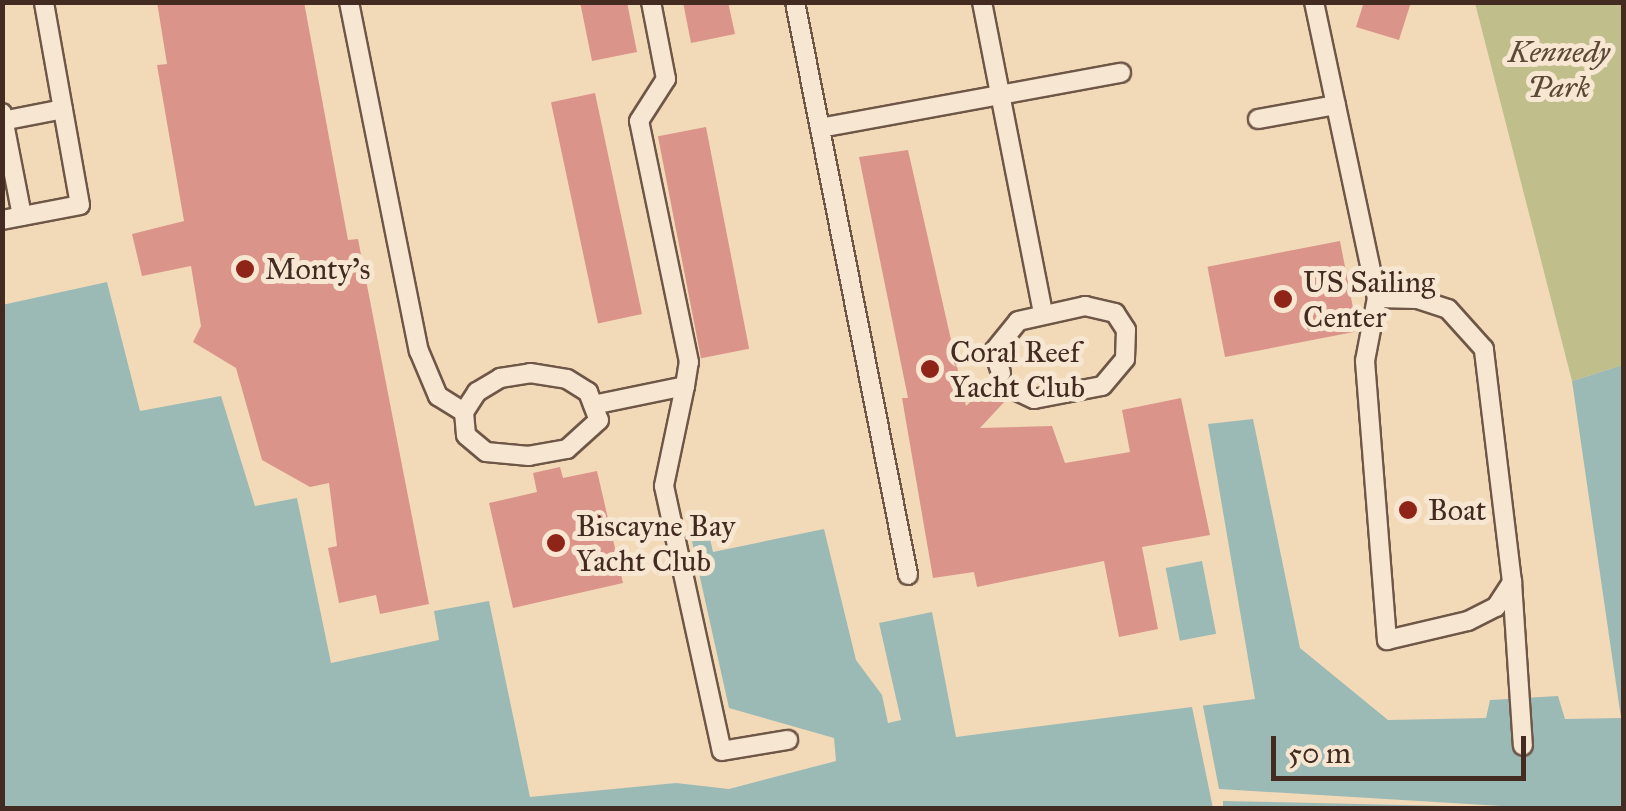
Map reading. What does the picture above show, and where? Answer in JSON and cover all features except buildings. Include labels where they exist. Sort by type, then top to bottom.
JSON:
[{"type":"lane","points":[[2,220],[80,206],[44,2]]},
{"type":"lane","points":[[349,2],[419,352],[438,396],[464,412]]},
{"type":"lane","points":[[650,2],[666,79],[639,121],[688,362],[664,486],[722,750],[788,740]]},
{"type":"lane","points":[[795,2],[908,575]]},
{"type":"lane","points":[[982,2],[1043,314]]},
{"type":"lane","points":[[1314,2],[1377,298],[1365,361],[1387,640],[1468,621],[1496,607],[1512,582]]},
{"type":"lane","points":[[820,128],[1121,73]]},
{"type":"lane","points":[[1258,120],[1336,105]]},
{"type":"lane","points":[[22,216],[3,118],[63,110]]},
{"type":"lane","points":[[1377,298],[1417,299],[1448,310],[1484,349],[1512,582],[1523,746]]},
{"type":"lane","points":[[1001,373],[994,352],[1003,333],[1043,314],[1085,306],[1115,313],[1126,330],[1125,359],[1102,386],[1034,399],[1015,390]]},
{"type":"lane","points":[[530,373],[568,379],[588,392],[593,405],[598,420],[585,437],[567,449],[529,456],[486,452],[466,434],[464,412],[476,392],[500,378],[530,373]]},
{"type":"lane","points":[[593,405],[685,386]]},
{"type":"green space","name":"Kennedy Park","points":[[1475,3],[1623,3],[1623,365],[1572,381]]},
{"type":"water","points":[[107,282],[140,411],[221,396],[255,506],[297,498],[331,663],[439,640],[434,611],[489,601],[530,797],[676,783],[729,789],[836,761],[834,738],[729,708],[689,528],[707,525],[713,552],[824,529],[856,660],[882,695],[888,723],[901,720],[879,623],[932,612],[956,737],[1255,699],[1208,424],[1253,419],[1300,648],[1388,720],[1486,718],[1490,700],[1558,696],[1565,719],[1621,718],[1572,381],[1623,365],[1623,808],[3,808],[2,305]]},
{"type":"water","points":[[1202,561],[1216,634],[1180,641],[1166,568]]},
{"type":"pier","points":[[1202,701],[1219,789],[1536,808],[1223,801],[1223,808],[1213,808],[1191,702]]},
{"type":"place","name":"Monty's","points":[[245,269]]},
{"type":"place","name":"US Sailing Center","points":[[1283,299]]},
{"type":"place","name":"Coral Reef Yacht Club","points":[[930,369]]},
{"type":"place","name":"Boat","points":[[1408,510]]},
{"type":"place","name":"Biscayne Bay Yacht Club","points":[[556,543]]}]
